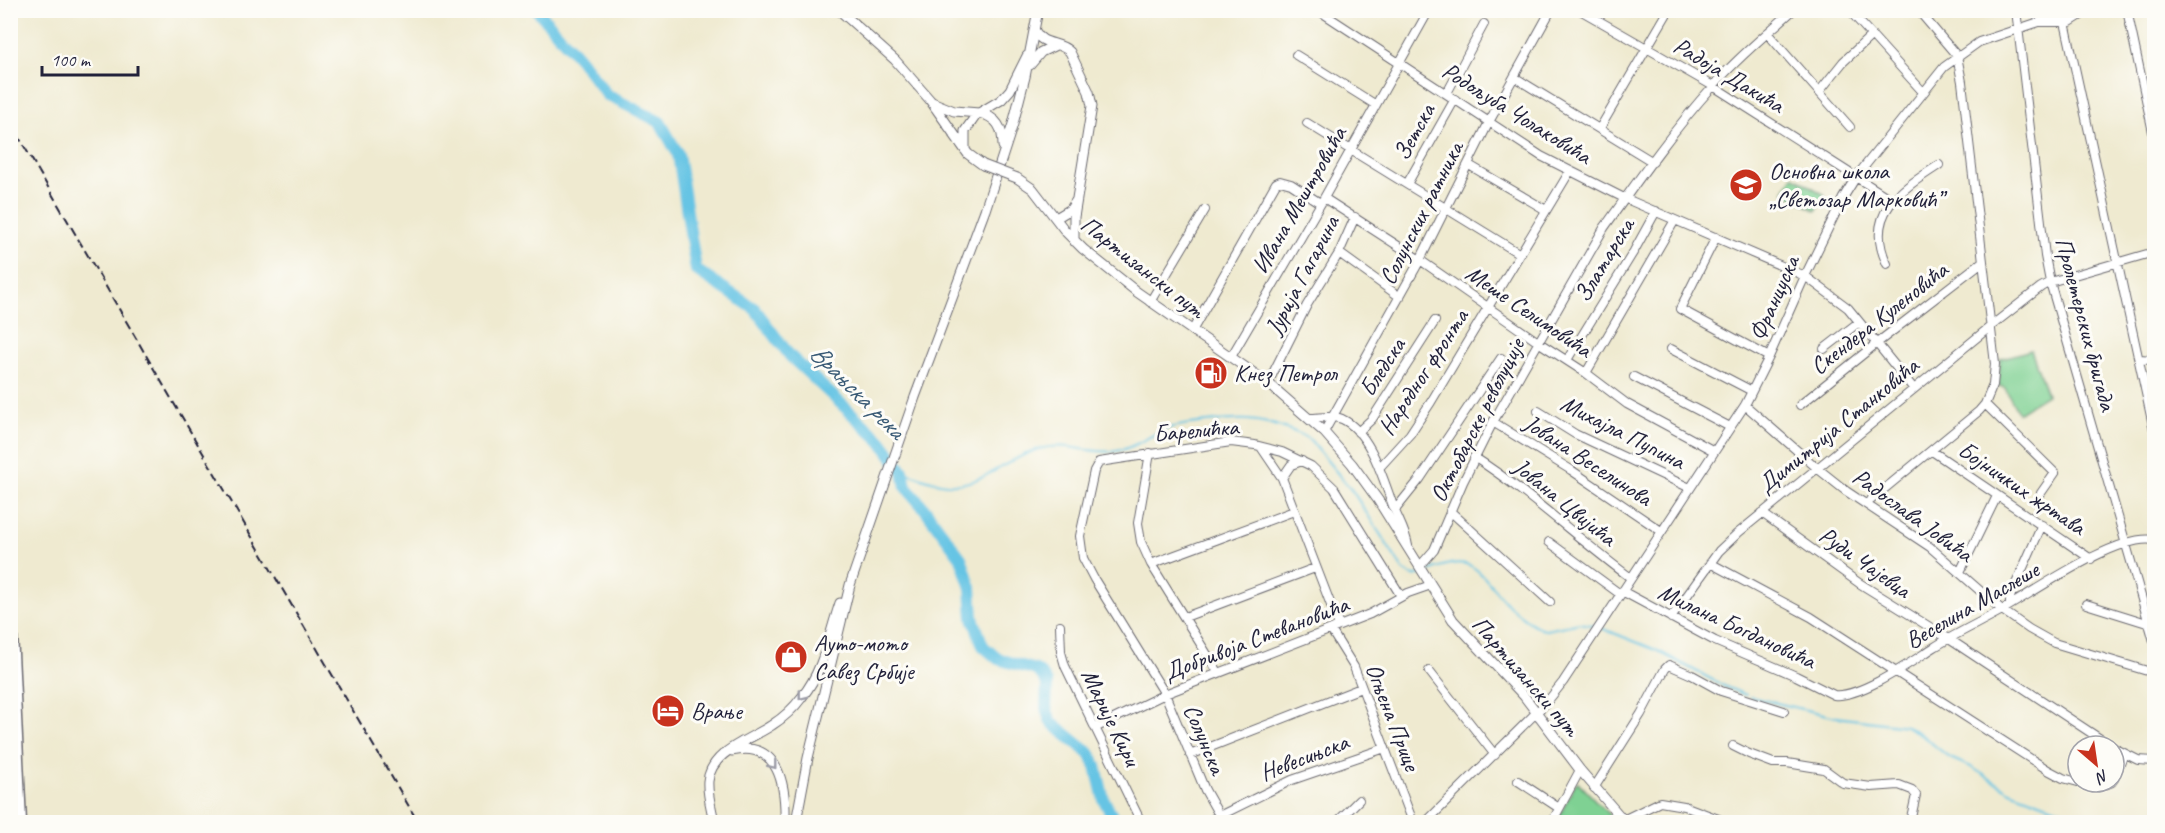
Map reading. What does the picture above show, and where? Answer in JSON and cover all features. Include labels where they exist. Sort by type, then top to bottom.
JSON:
[{"type":"highway","points":[[10,590],[21,822]]},
{"type":"main road","name":"Партизански пут","points":[[839,10],[886,51],[930,100],[973,160],[1029,184],[1074,241],[1150,302],[1268,383],[1324,432],[1369,486],[1461,631],[1537,712],[1594,788],[1624,821]]},
{"type":"main road","points":[[796,822],[808,758],[850,585],[894,457],[986,210],[1013,124],[1031,51],[1038,10]]},
{"type":"main road","points":[[1035,31],[1042,41],[1064,46],[1070,52],[1092,101],[1073,226],[1074,241]]},
{"type":"main road","points":[[1027,68],[1041,52],[1056,45]]},
{"type":"main road","points":[[965,151],[965,132],[978,114],[1001,100],[1010,90],[1021,65],[1031,51]]},
{"type":"main road","points":[[930,100],[954,111],[992,117],[1000,127],[1003,154]]},
{"type":"main road","points":[[1056,218],[1071,209],[1077,198]]},
{"type":"main road","points":[[714,822],[708,781],[713,767],[722,757],[785,716],[807,692],[825,653],[842,597],[850,585]]},
{"type":"main road","points":[[722,757],[735,750],[749,749],[761,753],[770,760],[778,770],[784,784],[785,822]]},
{"type":"main road","points":[[802,822],[810,771],[808,758]]},
{"type":"street","name":"Родољуба Чолаковића","points":[[1317,10],[1569,171],[1624,198],[1805,276],[1837,298],[1914,389]]},
{"type":"street","name":"Ивана Мештровића","points":[[1231,357],[1429,10]]},
{"type":"street","name":"Солунских ратника","points":[[1324,432],[1420,260],[1489,122],[1551,10]]},
{"type":"street","name":"Радоја Дакића","points":[[1580,10],[1713,86],[1892,200]]},
{"type":"street","points":[[1600,128],[1669,10]]},
{"type":"street","points":[[1713,86],[1793,10]]},
{"type":"street","points":[[1849,10],[1923,92]]},
{"type":"street","points":[[1866,504],[1979,411],[1985,404],[1994,378],[1991,326],[1957,56],[1918,10]]},
{"type":"street","name":"Пролетерских бригада","points":[[2016,10],[2044,256],[2154,641]]},
{"type":"street","points":[[2089,10],[2074,21],[2065,22],[2154,429]]},
{"type":"street","points":[[2127,10],[2154,137]]},
{"type":"street","name":"Француска","points":[[1537,712],[1559,687],[1745,405],[1831,221],[1856,177],[1923,92],[1944,67],[1957,56],[1979,42],[2018,28],[2047,21],[2065,22]]},
{"type":"street","points":[[1447,93],[1484,24]]},
{"type":"street","points":[[1767,33],[1850,127]]},
{"type":"street","points":[[1820,92],[1843,62],[1872,35]]},
{"type":"street","points":[[1296,55],[1376,105]]},
{"type":"street","points":[[1514,77],[1653,162]]},
{"type":"street","name":"Октобарске револуције","points":[[1422,568],[1434,550],[1474,458],[1493,422],[1604,228],[1624,198],[1713,86]]},
{"type":"street","name":"Зетска","points":[[1407,184],[1455,99]]},
{"type":"street","points":[[1307,123],[1520,254]]},
{"type":"street","points":[[1469,165],[1546,210]]},
{"type":"street","points":[[1887,264],[1881,252],[1879,237],[1884,216],[1892,200],[1910,184],[1939,165]]},
{"type":"street","name":"Народног фронта","points":[[1379,468],[1410,434],[1489,307],[1569,171]]},
{"type":"street","name":"Меше Селимовића","points":[[1192,331],[1258,213],[1276,183],[1280,181],[1292,184],[1354,217],[1587,373],[1642,413],[1714,451]]},
{"type":"street","points":[[1150,302],[1205,210]]},
{"type":"street","name":"Златарска","points":[[1567,360],[1634,252],[1656,211]]},
{"type":"street","name":"Јурија Гагарина","points":[[1268,383],[1307,306],[1339,253],[1354,217]]},
{"type":"street","points":[[1587,373],[1676,220]]},
{"type":"street","points":[[1716,237],[1680,309],[1769,357]]},
{"type":"street","points":[[2050,282],[2154,252]]},
{"type":"street","points":[[1339,253],[1400,297]]},
{"type":"street","name":"Скендера Куленовића","points":[[1800,405],[1982,262]]},
{"type":"street","name":"Димитрија Станковића","points":[[1671,618],[1719,551],[1762,513],[1991,326],[2050,282]]},
{"type":"street","name":"Бледска","points":[[1358,432],[1372,418],[1435,321]]},
{"type":"street","points":[[1824,349],[1859,322]]},
{"type":"street","points":[[1671,349],[1752,391]]},
{"type":"street","points":[[1395,510],[1420,479],[1501,358]]},
{"type":"street","points":[[2139,359],[2154,360]]},
{"type":"street","points":[[1634,377],[1730,427]]},
{"type":"street","points":[[1985,404],[2055,473],[2041,493]]},
{"type":"street","name":"Радослава Јовића","points":[[1745,405],[1817,468],[1930,547],[2029,629],[2054,643],[2154,673]]},
{"type":"street","name":"Михајла Пупина","points":[[1538,411],[1575,434],[1690,488]]},
{"type":"street","points":[[1310,418],[1332,417]]},
{"type":"street","name":"Партизански пут","points":[[1332,417],[1345,421],[1358,432],[1379,468],[1406,534],[1408,547]]},
{"type":"street","name":"Јована Веселинова","points":[[1493,422],[1661,531]]},
{"type":"street","name":"Барелићка","points":[[1094,579],[1081,552],[1080,536],[1094,471],[1101,461],[1231,442],[1261,446],[1282,452],[1302,461],[1320,474],[1338,494],[1401,596]]},
{"type":"street","name":"Огњена Прице","points":[[1261,446],[1282,478],[1335,628],[1350,660],[1413,822]]},
{"type":"street","name":"Бојничких жртава","points":[[1932,451],[2091,558]]},
{"type":"street","points":[[1150,453],[1138,529],[1141,542],[1151,564],[1218,672]]},
{"type":"street","name":"Јована Цвијића","points":[[1474,458],[1523,491],[1578,534],[1593,550],[1631,578]]},
{"type":"street","points":[[1282,478],[1291,465],[1302,461]]},
{"type":"street","points":[[1960,573],[1997,495]]},
{"type":"street","points":[[1151,564],[1294,511]]},
{"type":"street","points":[[1450,511],[1550,602]]},
{"type":"street","name":"Руди Чајевца","points":[[1762,513],[1859,583],[2093,734]]},
{"type":"street","points":[[2006,608],[2042,525]]},
{"type":"street","name":"Веселина Маслеше","points":[[1834,695],[1845,695],[1908,666],[1949,639],[2091,558],[2140,539],[2154,540]]},
{"type":"street","name":"Јована Цвијића","points":[[1549,542],[1621,593]]},
{"type":"street","points":[[1710,563],[1811,617],[2048,770],[2066,777]]},
{"type":"street","points":[[1185,617],[1315,568]]},
{"type":"street","name":"Солунска","points":[[1094,579],[1165,694],[1220,819]]},
{"type":"street","name":"Добривоја Стевановића","points":[[1095,728],[1165,694],[1218,672],[1370,614],[1401,596],[1431,583]]},
{"type":"street","name":"Милана Богдановића","points":[[1621,593],[1715,641],[1834,695]]},
{"type":"street","points":[[2086,604],[2150,624]]},
{"type":"street","name":"Марије Кири","points":[[1060,625],[1061,652],[1065,666],[1140,822]]},
{"type":"street","points":[[1594,788],[1669,665],[1721,691],[1784,711]]},
{"type":"street","points":[[1429,672],[1495,755]]},
{"type":"street","points":[[1190,755],[1361,688]]},
{"type":"street","points":[[1426,822],[1537,712]]},
{"type":"street","points":[[1733,746],[1773,763],[1787,763],[1824,770],[1844,783],[1871,787],[1899,785],[1908,788],[1916,795],[1910,822]]},
{"type":"street","name":"Невесињска","points":[[1207,822],[1220,819],[1292,780],[1385,748]]},
{"type":"street","name":"Руди Чајевца","points":[[2126,755],[2142,762],[2154,761]]},
{"type":"street","points":[[1552,822],[1580,770]]},
{"type":"street","points":[[1518,781],[1559,808]]},
{"type":"street","points":[[1336,822],[1359,800]]},
{"type":"street","points":[[1624,821],[1660,802],[1684,806],[1726,822]]},
{"type":"green space","points":[[1793,176],[1825,195],[1816,211],[1784,192]]},
{"type":"green space","points":[[2031,350],[2047,395],[2018,413],[2005,388],[1999,386],[2000,359]]},
{"type":"green space","points":[[1578,782],[1611,817],[1606,822],[1557,821]]},
{"type":"waterway","name":"Врањска река","points":[[537,10],[579,58],[607,95],[660,122],[678,154],[696,270],[755,309],[790,356],[881,441],[903,471],[906,487],[961,558],[971,588],[973,618],[983,646],[998,659],[1036,670],[1041,674],[1047,683],[1046,708],[1051,722],[1090,754],[1096,766],[1104,800],[1115,822]]},
{"type":"waterway","points":[[903,471],[938,483],[959,484],[982,478],[1021,456],[1039,449],[1059,446],[1106,452],[1116,451],[1166,429],[1181,425],[1238,420],[1265,422],[1297,433],[1311,441],[1353,492],[1404,571],[1413,576],[1421,574]]},
{"type":"waterway","points":[[1426,572],[1452,564],[1470,565],[1484,577],[1505,602],[1541,629],[1580,623],[1596,626]]},
{"type":"waterway","points":[[1601,628],[1656,650],[1746,695]]},
{"type":"waterway","points":[[1751,697],[1836,717],[1906,726],[1919,733],[1950,758],[1971,767],[2010,791],[2070,813],[2085,822]]},
{"type":"railway","points":[[10,122],[418,822]]},
{"type":"place","name":"Основна школа „Светозар Марковић”","points":[[1746,185]]},
{"type":"place","name":"Кнез Петрол","points":[[1211,373]]},
{"type":"place","name":"Ауто-мото Савез Србије","points":[[791,657]]},
{"type":"place","name":"Врање","points":[[668,711]]}]
